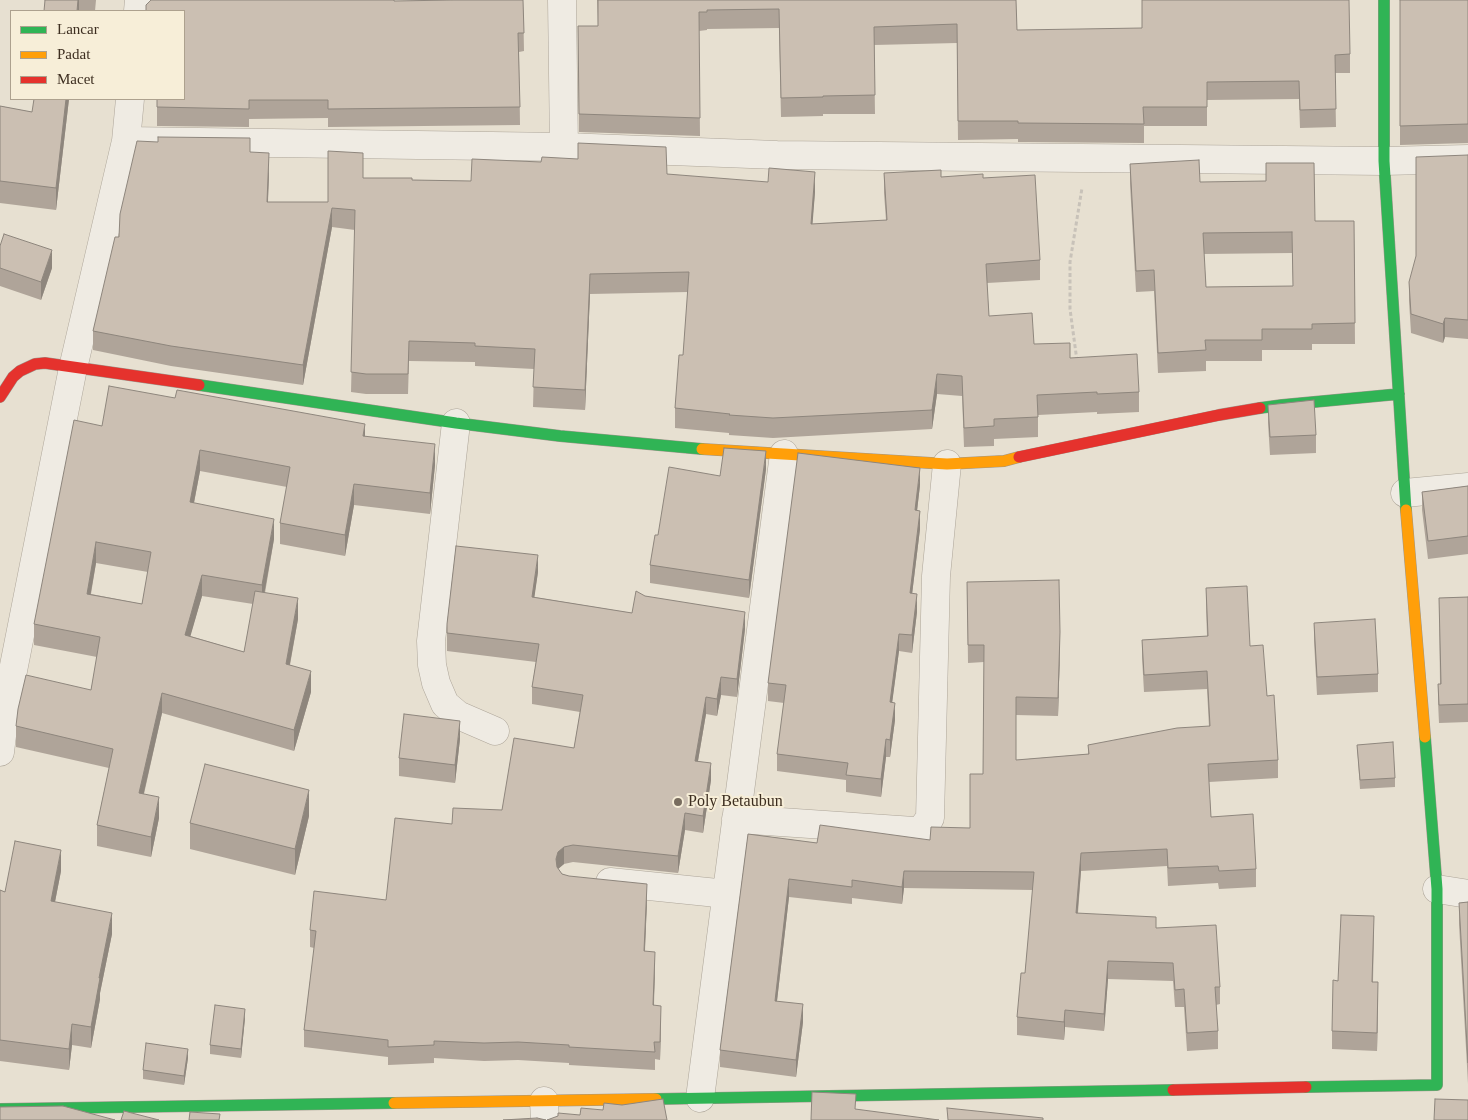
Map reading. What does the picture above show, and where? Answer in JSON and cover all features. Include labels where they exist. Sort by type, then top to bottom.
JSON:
[{"type":"street","points":[[562,0],[564,147]]},
{"type":"street","points":[[0,1108],[65,1114],[545,1110],[700,1098],[1437,1085],[1437,889],[1405,493],[1384,161],[1384,0]]},
{"type":"street","points":[[0,752],[3,711],[73,368],[126,141],[130,100]]},
{"type":"street","points":[[126,141],[564,147],[777,154],[1384,161],[1468,159]]},
{"type":"street","points":[[0,398],[13,377],[26,367],[46,363],[456,423],[560,436],[696,448],[947,464],[1004,461],[1219,415],[1282,406],[1399,394]]},
{"type":"street","points":[[456,423],[431,641],[432,665],[436,683],[445,704],[458,715],[495,731]]},
{"type":"street","points":[[700,1098],[736,819],[753,615],[784,454]]},
{"type":"street","points":[[736,819],[914,831],[922,829],[930,818],[936,576],[947,464]]},
{"type":"street","points":[[1405,493],[1468,487]]},
{"type":"street","points":[[581,879],[727,894]]},
{"type":"street","points":[[1437,889],[1468,894]]},
{"type":"path","points":[[1076,361],[1070,309],[1070,262],[1088,158]]},
{"type":"building","points":[[45,0],[78,0],[77,10],[44,10]]},
{"type":"building","points":[[151,0],[523,0],[524,33],[518,33],[520,107],[328,109],[328,100],[249,100],[249,109],[157,107],[157,100],[185,100],[185,10],[146,10],[146,5]]},
{"type":"building","points":[[598,0],[1016,0],[1017,30],[1142,28],[1142,0],[1349,0],[1350,54],[1335,55],[1336,109],[1300,110],[1299,81],[1207,82],[1207,107],[1143,107],[1144,124],[958,121],[957,24],[874,27],[875,95],[781,98],[779,9],[707,10],[707,12],[699,12],[700,118],[579,114],[578,26],[598,26]]},
{"type":"building","points":[[1400,0],[1468,0],[1468,124],[1400,126]]},
{"type":"building","points":[[34,100],[66,100],[56,188],[0,181],[0,106],[32,112]]},
{"type":"building","points":[[158,137],[250,138],[250,152],[269,153],[267,202],[328,202],[328,151],[363,153],[363,178],[471,181],[472,159],[541,162],[542,157],[578,159],[578,143],[666,147],[667,174],[768,182],[769,168],[815,172],[811,224],[887,220],[884,173],[941,170],[941,177],[983,174],[983,178],[1035,175],[1040,260],[986,264],[989,316],[1032,313],[1034,344],[1070,343],[1070,358],[1137,354],[1139,392],[1037,395],[1038,417],[994,419],[994,426],[964,428],[962,376],[937,374],[932,410],[773,418],[675,408],[679,355],[683,355],[689,272],[590,274],[585,390],[533,387],[535,349],[475,346],[475,343],[409,341],[408,374],[351,372],[355,210],[332,208],[303,365],[171,346],[93,331],[115,237],[119,237],[120,214],[137,141],[158,142]]},
{"type":"building","points":[[1468,155],[1468,320],[1445,318],[1443,324],[1411,314],[1409,282],[1416,256],[1416,157]]},
{"type":"building","points":[[1199,160],[1200,182],[1266,181],[1266,163],[1314,163],[1315,221],[1354,221],[1355,323],[1312,324],[1312,329],[1262,329],[1262,340],[1205,340],[1206,350],[1158,353],[1154,270],[1136,271],[1130,164]],"holes":[[[1292,232],[1293,286],[1206,287],[1203,233]]]},
{"type":"building","points":[[4,234],[52,250],[41,282],[0,268],[0,246]]},
{"type":"building","points":[[109,386],[175,398],[177,390],[365,424],[363,436],[435,444],[430,493],[354,484],[345,535],[280,523],[290,467],[200,450],[190,502],[274,519],[262,585],[202,575],[185,635],[244,652],[255,591],[298,598],[286,664],[311,671],[294,730],[162,693],[139,793],[159,797],[151,837],[97,825],[113,749],[16,726],[26,675],[91,690],[100,637],[34,624],[74,420],[102,426]],"holes":[[[96,542],[151,552],[142,604],[87,594]]]},
{"type":"building","points":[[1314,400],[1316,435],[1270,437],[1268,405]]},
{"type":"building","points":[[724,448],[766,451],[749,580],[650,565],[655,535],[658,535],[669,467],[720,476]]},
{"type":"building","points":[[798,453],[920,468],[915,510],[920,511],[910,593],[917,594],[912,635],[899,634],[890,702],[895,703],[890,740],[886,739],[881,779],[846,775],[848,763],[777,754],[786,685],[768,683]]},
{"type":"building","points":[[1468,486],[1468,536],[1428,541],[1422,492]]},
{"type":"building","points":[[456,546],[538,555],[532,597],[632,613],[636,591],[645,596],[745,612],[737,679],[721,677],[717,699],[706,697],[695,761],[711,763],[703,816],[685,813],[678,856],[573,845],[564,847],[558,852],[556,859],[557,867],[562,874],[569,876],[647,884],[644,951],[655,952],[653,1005],[661,1006],[660,1042],[654,1042],[655,1052],[518,1042],[434,1041],[434,1045],[388,1047],[388,1040],[304,1030],[316,931],[310,930],[314,891],[386,900],[395,818],[452,824],[453,808],[502,810],[514,738],[574,748],[583,695],[532,687],[539,644],[447,633]]},
{"type":"building","points":[[1059,580],[1058,698],[1016,697],[1016,760],[1089,754],[1088,745],[1177,728],[1210,726],[1207,671],[1144,675],[1142,640],[1208,636],[1206,588],[1247,586],[1250,646],[1263,645],[1267,696],[1274,695],[1278,760],[1208,764],[1211,817],[1253,814],[1256,869],[1219,871],[1218,866],[1168,868],[1167,849],[1081,853],[1076,913],[1156,917],[1156,928],[1216,925],[1220,987],[1215,987],[1218,1031],[1187,1033],[1184,989],[1175,990],[1173,963],[1108,961],[1104,1014],[1065,1010],[1064,1022],[1017,1017],[1021,973],[1025,973],[1034,872],[904,871],[902,887],[852,880],[852,887],[789,879],[775,1001],[803,1004],[796,1060],[720,1050],[748,834],[817,843],[820,825],[930,840],[931,827],[970,828],[970,774],[983,774],[984,645],[968,645],[967,582]]},
{"type":"building","points":[[1468,597],[1468,704],[1439,705],[1438,684],[1441,684],[1439,598]]},
{"type":"building","points":[[1375,619],[1378,674],[1317,677],[1314,623]]},
{"type":"building","points":[[404,714],[460,721],[455,765],[399,758]]},
{"type":"building","points":[[1393,742],[1395,778],[1360,780],[1357,745]]},
{"type":"building","points":[[205,764],[309,790],[295,849],[190,823]]},
{"type":"building","points":[[15,841],[61,850],[51,901],[112,913],[91,1027],[72,1024],[69,1049],[0,1040],[0,890],[5,892]]},
{"type":"building","points":[[1468,902],[1468,1063],[1459,903]]},
{"type":"building","points":[[1341,915],[1374,916],[1372,982],[1378,982],[1377,1033],[1332,1031],[1333,980],[1338,981]]},
{"type":"building","points":[[215,1005],[245,1009],[241,1049],[210,1045]]},
{"type":"building","points":[[146,1043],[188,1049],[184,1076],[143,1070]]},
{"type":"building","points":[[812,1092],[856,1094],[855,1109],[939,1120],[811,1120]]},
{"type":"building","points":[[663,1099],[667,1120],[547,1120],[558,1116],[558,1113],[580,1115],[581,1108],[603,1110],[604,1103],[622,1105]]},
{"type":"building","points":[[1435,1099],[1468,1100],[1468,1120],[1434,1120]]},
{"type":"building","points":[[63,1106],[115,1120],[0,1120],[0,1107]]},
{"type":"building","points":[[947,1108],[1043,1118],[1043,1120],[948,1120]]},
{"type":"building","points":[[124,1111],[159,1120],[121,1120]]},
{"type":"building","points":[[190,1112],[220,1114],[219,1120],[189,1120]]},
{"type":"building","points":[[537,1118],[546,1120],[503,1120]]},
{"type":"traffic: fast","points":[[1384,0],[1384,161],[1406,510]]},
{"type":"traffic: fast","points":[[199,385],[456,423],[560,436],[702,449]]},
{"type":"traffic: fast","points":[[1260,408],[1399,394]]},
{"type":"traffic: fast","points":[[1306,1087],[1437,1085],[1437,889],[1425,737]]},
{"type":"traffic: fast","points":[[656,1099],[1173,1090]]},
{"type":"traffic: fast","points":[[0,1109],[394,1103]]},
{"type":"traffic: slow","points":[[702,449],[947,464],[1004,461],[1019,457]]},
{"type":"traffic: slow","points":[[1406,510],[1425,737]]},
{"type":"traffic: slow","points":[[394,1103],[656,1099]]},
{"type":"traffic: jam","points":[[0,397],[13,377],[20,371],[35,364],[45,363],[199,385]]},
{"type":"traffic: jam","points":[[1019,457],[1260,408]]},
{"type":"traffic: jam","points":[[1173,1090],[1306,1087]]},
{"type":"place","name":"Poly Betaubun","points":[[678,802]]}]
